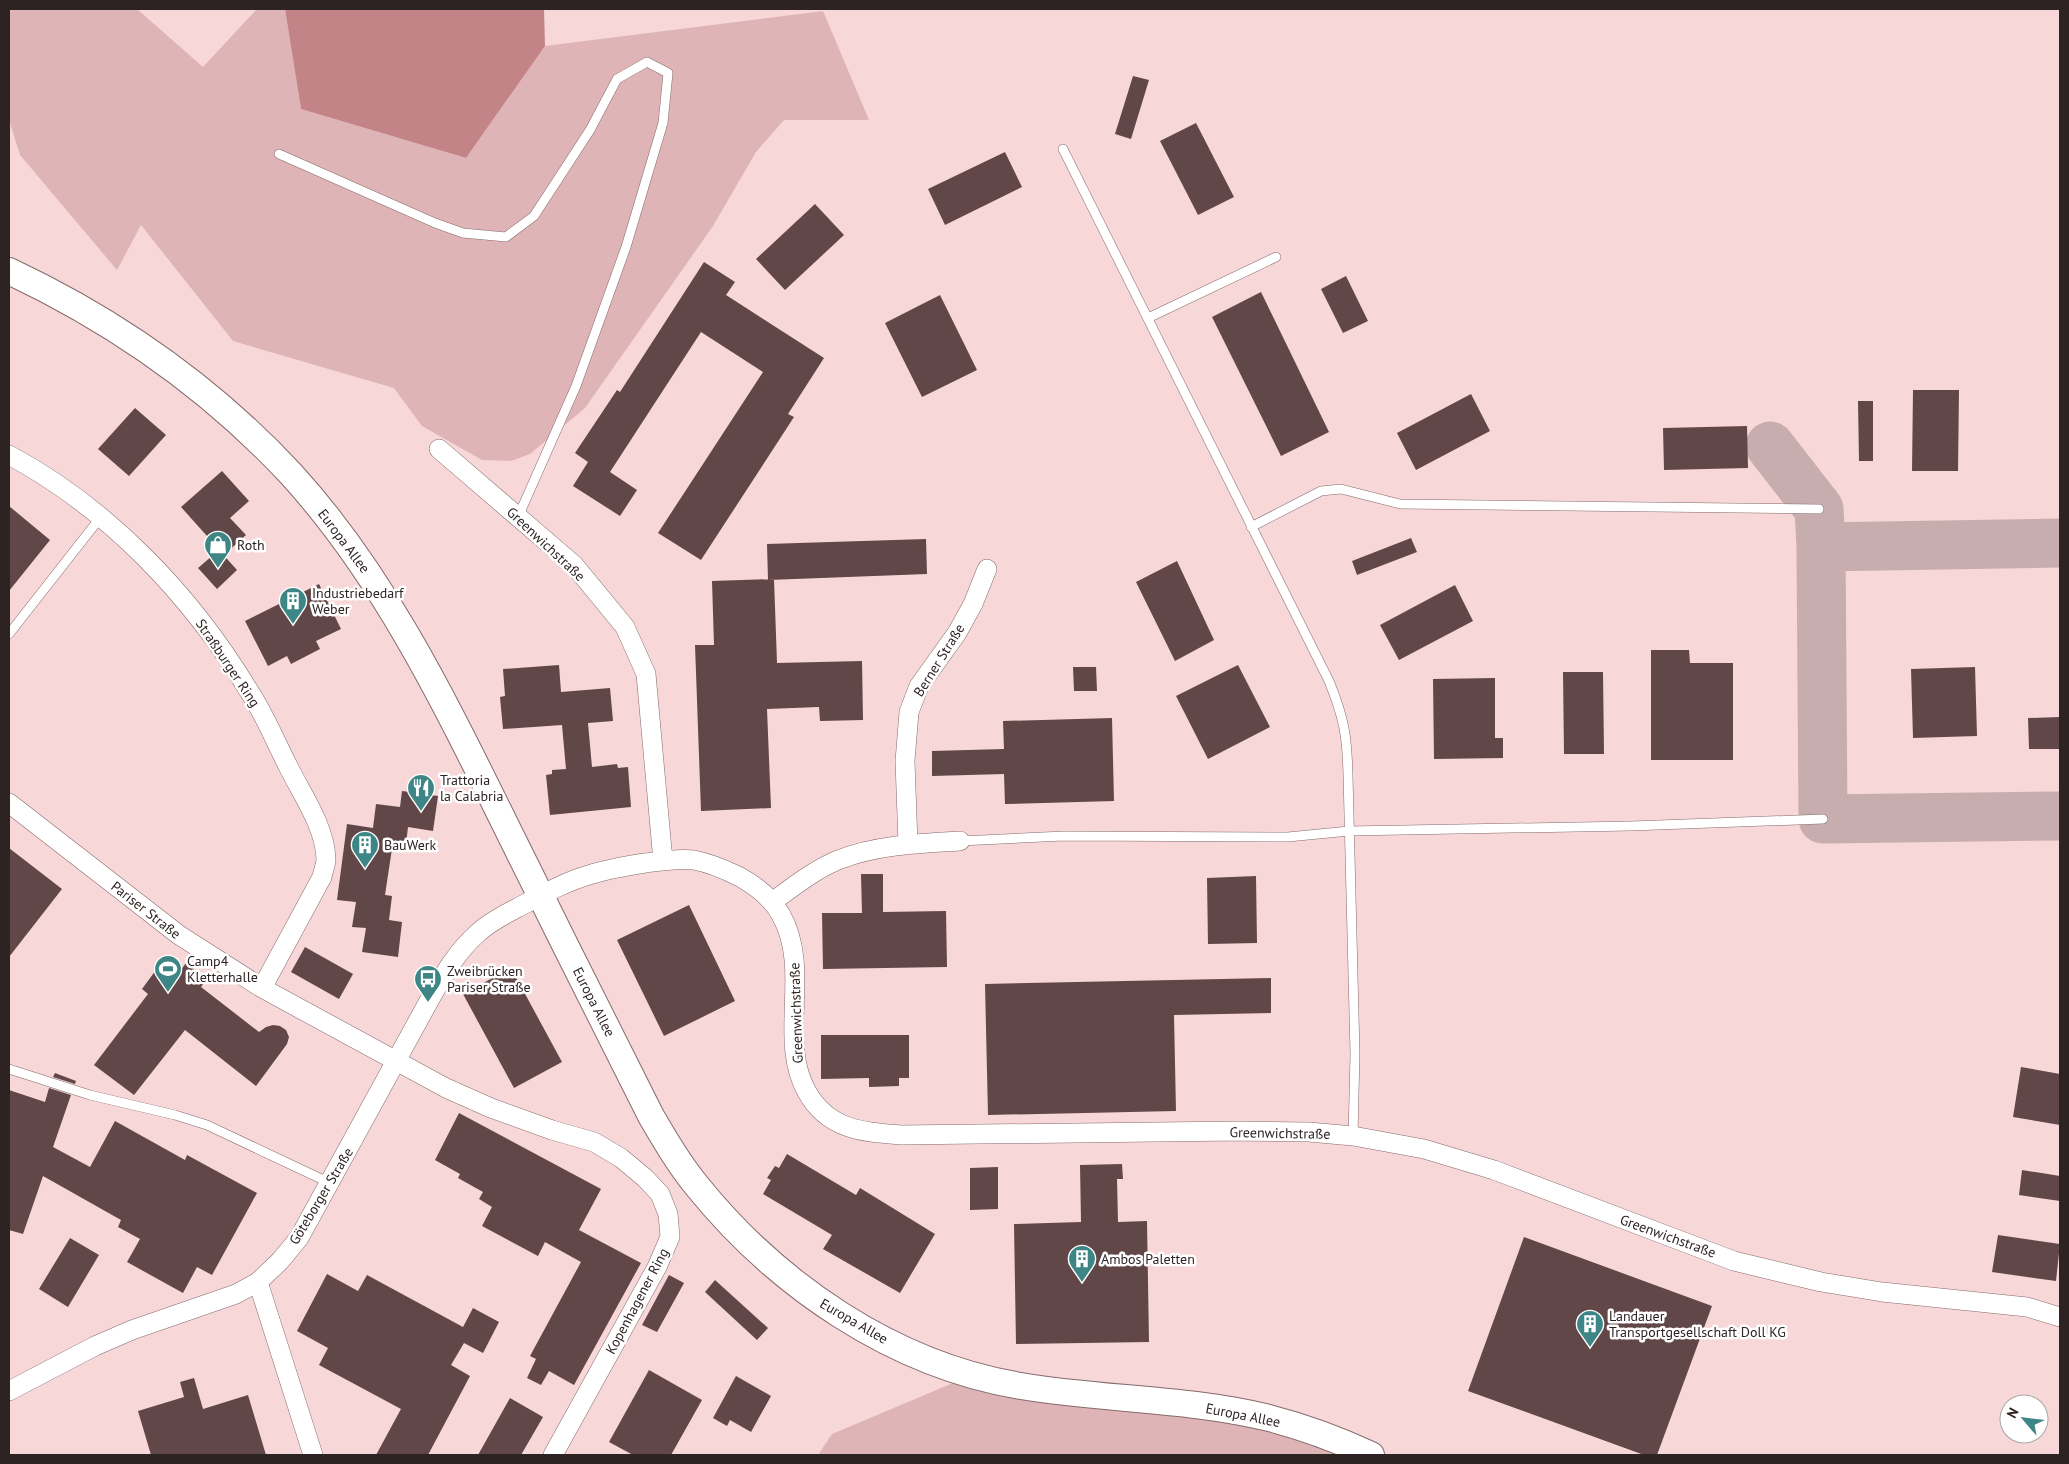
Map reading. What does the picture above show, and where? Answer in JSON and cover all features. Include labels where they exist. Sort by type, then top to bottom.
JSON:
[{"type":"main road","name":"Europa Allee","points":[[9,271],[82,309],[155,354],[227,412],[291,474],[346,541],[406,634],[466,744],[651,1116],[674,1154],[696,1184],[725,1219],[756,1250],[811,1296],[885,1340],[925,1358],[972,1375],[1020,1386],[1214,1408],[1269,1418],[1316,1433],[1371,1455]]},
{"type":"street","name":"Greenwichstraße","points":[[439,448],[574,566],[625,626],[646,674],[663,861]]},
{"type":"street","name":"Straßburger Ring","points":[[9,455],[61,487],[117,531],[156,569],[210,632],[250,692],[323,837],[326,860],[322,877],[262,988]]},
{"type":"street","name":"Berner Straße","points":[[908,844],[905,761],[909,712],[919,686],[957,633],[973,604],[987,569]]},
{"type":"street","name":"Pariser Straße","points":[[9,803],[179,935],[262,988],[397,1062]]},
{"type":"street","points":[[772,902],[804,879],[838,860],[908,844],[960,841]]},
{"type":"street","name":"Greenwichstraße","points":[[540,896],[588,875],[613,868],[663,861],[693,860],[718,867],[748,882],[772,902],[787,926],[796,967],[794,1038],[798,1069],[806,1092],[822,1113],[841,1126],[864,1132],[901,1135],[1249,1131],[1309,1132],[1353,1136],[1424,1149],[1494,1170],[1734,1261],[1830,1283],[1882,1292],[2027,1307],[2060,1317]]},
{"type":"street","name":"Göteborger Straße","points":[[9,1391],[102,1343],[132,1330],[236,1294],[258,1282],[280,1261],[299,1238],[448,966],[461,949],[480,931],[540,896]]},
{"type":"street","name":"Kopenhagener Ring","points":[[397,1062],[446,1088],[491,1108],[552,1130],[594,1142],[621,1158],[645,1178],[660,1194],[668,1214],[670,1237],[657,1267],[553,1455]]},
{"type":"street","points":[[258,1282],[313,1455]]},
{"type":"lane","points":[[279,154],[435,223],[463,233],[506,237],[534,216],[590,130],[617,79],[647,62],[668,73],[663,123],[626,247],[576,386],[518,517]]},
{"type":"lane","points":[[1063,149],[1329,681],[1342,712],[1347,738],[1348,831],[1356,1054],[1353,1136]]},
{"type":"lane","points":[[1148,318],[1276,257]]},
{"type":"lane","points":[[1251,527],[1322,491],[1341,489],[1400,504],[1820,509]]},
{"type":"lane","points":[[9,634],[100,518]]},
{"type":"lane","points":[[960,841],[1073,836],[1288,837],[1348,831],[1631,826],[1823,819]]},
{"type":"lane","points":[[9,1069],[90,1096],[175,1115],[207,1125],[330,1184]]},
{"type":"shaded area","points":[[9,9],[137,9],[203,67],[257,9],[285,9],[301,109],[466,158],[545,46],[823,11],[869,120],[784,120],[756,152],[713,226],[585,408],[530,454],[511,461],[482,460],[422,426],[394,388],[233,341],[141,225],[117,270],[20,155],[9,120]]},
{"type":"shaded area","points":[[285,9],[544,9],[545,46],[466,158],[301,109]]},
{"type":"shaded area","points":[[972,1375],[1214,1408],[1371,1455],[818,1455],[832,1434]]},
{"type":"building","points":[[1133,76],[1149,80],[1131,139],[1115,134]]},
{"type":"building","points":[[1196,123],[1234,197],[1198,215],[1160,141]]},
{"type":"building","points":[[1005,152],[1022,187],[945,225],[928,189]]},
{"type":"building","points":[[815,204],[844,235],[785,290],[756,259]]},
{"type":"building","points":[[704,262],[735,282],[726,295],[824,358],[788,414],[794,417],[701,560],[658,533],[763,372],[701,332],[610,472],[637,490],[620,516],[573,486],[588,462],[575,453],[617,390],[620,392]]},
{"type":"building","points":[[1346,276],[1368,321],[1343,333],[1321,289]]},
{"type":"building","points":[[1261,292],[1329,432],[1281,456],[1212,317]]},
{"type":"building","points":[[940,295],[977,370],[922,397],[885,323]]},
{"type":"building","points":[[1913,390],[1959,390],[1958,471],[1912,471]]},
{"type":"building","points":[[1471,394],[1490,431],[1416,470],[1397,433]]},
{"type":"building","points":[[1858,401],[1873,401],[1873,461],[1859,461]]},
{"type":"building","points":[[135,408],[166,435],[129,476],[98,449]]},
{"type":"building","points":[[1747,426],[1748,468],[1664,470],[1663,428]]},
{"type":"building","points":[[222,471],[249,501],[230,518],[246,535],[224,555],[181,507]]},
{"type":"building","points":[[9,506],[50,540],[9,591]]},
{"type":"building","points":[[1411,538],[1417,552],[1357,575],[1352,561]]},
{"type":"building","points":[[926,539],[927,574],[768,580],[767,544]]},
{"type":"building","name":"Roth","points":[[219,550],[237,570],[217,589],[198,568]]},
{"type":"building","points":[[1177,561],[1214,640],[1175,661],[1136,582]]},
{"type":"building","points":[[774,579],[777,663],[862,661],[863,720],[820,721],[819,707],[767,709],[771,808],[701,811],[695,645],[714,645],[712,581]]},
{"type":"building","name":"Industriebedarf Weber","points":[[319,584],[341,629],[316,641],[320,649],[291,664],[287,656],[268,666],[245,621]]},
{"type":"building","points":[[1455,585],[1473,621],[1399,660],[1380,625]]},
{"type":"building","points":[[1651,650],[1689,650],[1690,663],[1733,663],[1733,760],[1651,760]]},
{"type":"building","points":[[559,665],[561,692],[610,688],[613,721],[588,723],[592,767],[617,764],[618,768],[628,767],[631,807],[550,815],[546,775],[552,774],[552,770],[566,769],[562,725],[503,729],[500,697],[505,696],[503,669]]},
{"type":"building","points":[[1238,665],[1270,727],[1208,759],[1176,696]]},
{"type":"building","points":[[1073,667],[1096,667],[1097,691],[1074,691]]},
{"type":"building","points":[[1975,667],[1977,736],[1913,738],[1911,669]]},
{"type":"building","points":[[1563,672],[1603,672],[1604,754],[1564,754]]},
{"type":"building","points":[[1495,678],[1495,738],[1503,738],[1503,758],[1434,759],[1433,679]]},
{"type":"building","points":[[2060,717],[2060,749],[2029,749],[2028,718]]},
{"type":"building","points":[[1112,718],[1114,801],[1005,804],[1004,774],[932,776],[932,751],[1004,749],[1003,721]]},
{"type":"building","name":"BauWerk","points":[[402,791],[438,796],[433,831],[408,827],[406,844],[393,842],[385,895],[392,896],[389,920],[402,922],[398,957],[362,952],[366,928],[352,927],[356,902],[337,900],[347,824],[373,828],[376,804],[400,807]]},
{"type":"building","points":[[9,848],[62,889],[9,957]]},
{"type":"building","points":[[861,874],[883,874],[883,912],[946,911],[947,967],[823,969],[822,913],[862,913]]},
{"type":"building","points":[[1256,876],[1257,943],[1208,944],[1207,878]]},
{"type":"building","points":[[689,905],[735,1001],[664,1036],[617,940]]},
{"type":"building","points":[[305,947],[353,974],[339,999],[291,972]]},
{"type":"building","points":[[164,959],[180,971],[186,963],[207,980],[201,987],[259,1032],[273,1025],[280,1026],[286,1030],[289,1037],[287,1044],[256,1086],[185,1030],[134,1095],[94,1065],[148,994],[142,989]]},
{"type":"building","points":[[511,968],[562,1062],[514,1088],[463,994]]},
{"type":"building","points":[[1271,978],[1271,1013],[1174,1015],[1176,1111],[988,1115],[985,984]]},
{"type":"building","points":[[821,1035],[909,1035],[909,1078],[899,1078],[899,1086],[869,1087],[869,1078],[821,1079]]},
{"type":"building","points":[[2021,1067],[2060,1074],[2060,1125],[2013,1117]]},
{"type":"building","points":[[55,1073],[76,1081],[75,1084],[53,1077]]},
{"type":"building","points":[[49,1088],[71,1095],[53,1147],[90,1167],[115,1121],[185,1160],[187,1155],[257,1193],[212,1275],[197,1267],[183,1293],[127,1262],[140,1239],[118,1227],[121,1220],[43,1176],[23,1234],[9,1230],[9,1090],[45,1102]]},
{"type":"building","points":[[459,1113],[601,1189],[579,1230],[641,1263],[574,1385],[549,1371],[541,1385],[527,1378],[536,1359],[530,1356],[581,1262],[545,1242],[538,1256],[482,1226],[492,1207],[479,1199],[483,1192],[458,1178],[460,1174],[435,1160]]},
{"type":"building","points":[[787,1154],[856,1195],[860,1188],[935,1234],[900,1293],[823,1249],[832,1235],[763,1194],[771,1180],[767,1178],[775,1166],[779,1168]]},
{"type":"building","name":"Ambos Paletten","points":[[1122,1164],[1123,1179],[1117,1179],[1118,1222],[1147,1221],[1149,1342],[1016,1344],[1014,1224],[1081,1222],[1080,1165]]},
{"type":"building","points":[[998,1167],[998,1209],[970,1210],[970,1168]]},
{"type":"building","points":[[2022,1170],[2060,1176],[2060,1201],[2019,1195]]},
{"type":"building","points":[[1998,1235],[2060,1244],[2056,1281],[1992,1272]]},
{"type":"building","name":"Landauer Transportgesellschaft Doll KG","points":[[1524,1237],[1712,1306],[1657,1455],[1644,1455],[1468,1391]]},
{"type":"building","points":[[70,1238],[99,1255],[68,1307],[39,1289]]},
{"type":"building","points":[[327,1274],[358,1291],[367,1275],[463,1327],[473,1308],[499,1322],[483,1353],[464,1343],[451,1365],[470,1376],[428,1455],[376,1455],[401,1409],[319,1365],[328,1348],[297,1331]]},
{"type":"building","points":[[669,1275],[684,1283],[657,1332],[642,1325]]},
{"type":"building","points":[[715,1280],[768,1328],[757,1340],[705,1292]]},
{"type":"building","points":[[649,1370],[702,1400],[671,1455],[633,1455],[609,1442]]},
{"type":"building","points":[[736,1376],[771,1396],[751,1432],[730,1420],[727,1426],[713,1418]]},
{"type":"building","points":[[194,1378],[203,1409],[248,1395],[266,1455],[151,1455],[138,1411],[184,1397],[180,1382]]},
{"type":"building","points":[[510,1398],[543,1417],[521,1455],[478,1455]]},
{"type":"taxiway","points":[[1770,446],[1819,509],[1821,547],[2060,543]]},
{"type":"taxiway","points":[[1821,547],[1823,819],[2060,816]]},
{"type":"place","name":"Roth","points":[[218,569]]},
{"type":"place","name":"Industriebedarf Weber","points":[[293,625]]},
{"type":"place","name":"Trattoria la Calabria","points":[[421,812]]},
{"type":"place","name":"BauWerk","points":[[365,869]]},
{"type":"place","name":"Camp4 Kletterhalle","points":[[168,993]]},
{"type":"place","name":"Zweibrücken Pariser Straße","points":[[428,1003]]},
{"type":"place","name":"Ambos Paletten","points":[[1082,1283]]},
{"type":"place","name":"Landauer Transportgesellschaft Doll KG","points":[[1590,1348]]}]
